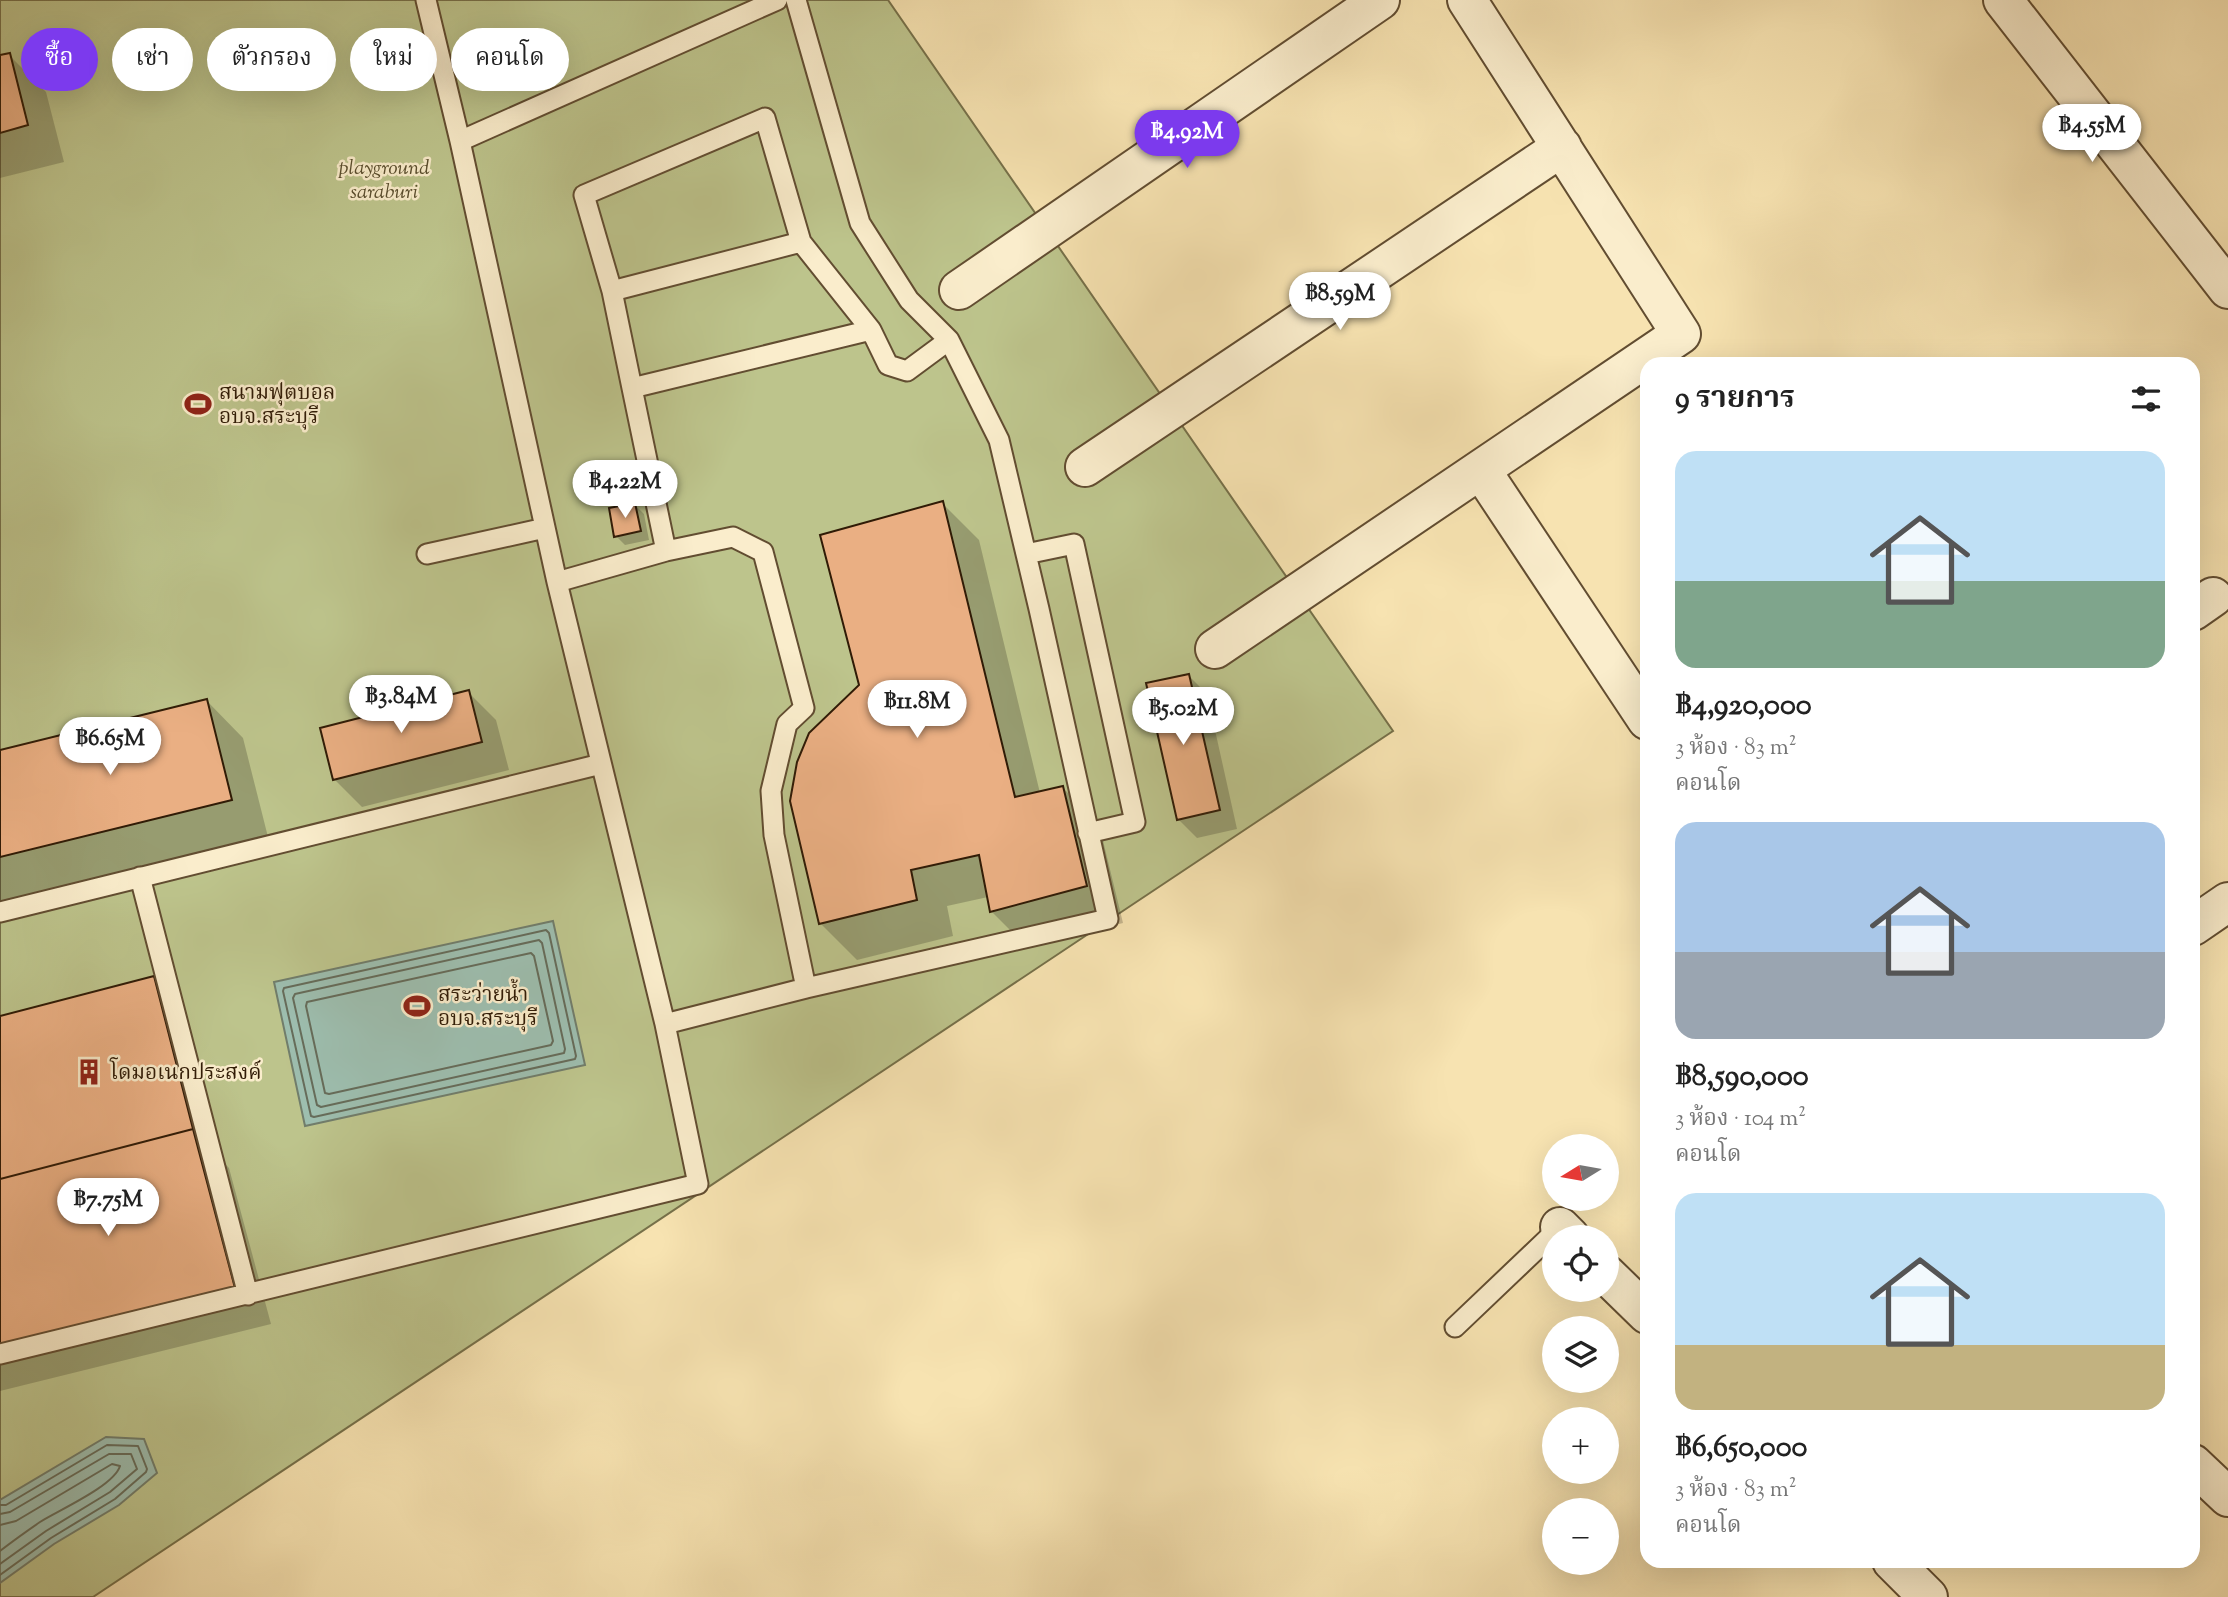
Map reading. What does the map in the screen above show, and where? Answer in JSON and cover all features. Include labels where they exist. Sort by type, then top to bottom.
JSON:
[{"type":"street","points":[[959,290],[1380,0]]},
{"type":"street","points":[[1467,0],[1681,334],[1647,357]]},
{"type":"street","points":[[2003,0],[2228,289]]},
{"type":"street","points":[[1085,467],[1562,147]]},
{"type":"street","points":[[1215,649],[1640,362]]},
{"type":"street","points":[[1481,470],[1640,705]]},
{"type":"street","points":[[2200,921],[2228,902]]},
{"type":"street","points":[[1619,1287],[1640,1307]]},
{"type":"street","points":[[2200,1471],[2228,1497]]},
{"type":"street","points":[[1899,1568],[1928,1597]]},
{"type":"lane","points":[[0,1354],[698,1184],[665,1024],[556,582],[460,141],[426,0]]},
{"type":"lane","points":[[460,141],[777,0]]},
{"type":"lane","points":[[665,1024],[806,988],[1108,919],[999,440],[948,340],[909,300],[860,223],[796,0]]},
{"type":"lane","points":[[666,551],[612,291],[584,195],[765,118],[801,242],[871,330],[888,365],[907,371],[948,340]]},
{"type":"lane","points":[[612,291],[801,242]]},
{"type":"lane","points":[[632,388],[871,330]]},
{"type":"lane","points":[[427,554],[545,528]]},
{"type":"lane","points":[[556,582],[666,551],[733,537],[763,552],[804,708],[787,724],[771,791],[774,835],[806,988]]},
{"type":"lane","points":[[1026,554],[1074,544],[1083,584],[1135,822],[1088,833]]},
{"type":"lane","points":[[0,912],[601,764]]},
{"type":"lane","points":[[140,877],[248,1295]]},
{"type":"lane","points":[[1455,1327],[1542,1252]]},
{"type":"green space","name":"playground saraburi","points":[[0,0],[888,0],[1393,731],[93,1597],[0,1597]]},
{"type":"water","points":[[553,921],[585,1065],[305,1126],[274,982]]},
{"type":"water","points":[[106,1437],[144,1439],[157,1473],[119,1505],[54,1544],[0,1583],[0,1500]]},
{"type":"building","points":[[10,53],[28,125],[0,133],[0,55]]},
{"type":"building","points":[[943,501],[1015,797],[1063,786],[1087,886],[990,912],[979,855],[911,870],[917,900],[819,924],[790,801],[797,762],[809,733],[859,685],[820,535]]},
{"type":"building","points":[[635,503],[641,531],[614,537],[609,508]]},
{"type":"building","points":[[1189,674],[1220,810],[1177,820],[1146,683]]},
{"type":"building","points":[[469,690],[482,742],[333,780],[320,728]]},
{"type":"building","points":[[207,699],[232,800],[0,857],[0,750]]},
{"type":"building","name":"โดมอเนกประสงค์","points":[[154,976],[193,1129],[0,1179],[0,1016]]},
{"type":"building","points":[[193,1129],[235,1288],[0,1346],[0,1179]]},
{"type":"place","name":"สนามฟุตบอล อบจ.สระบุรี","points":[[198,404]]},
{"type":"place","name":"สระว่ายน้ำ อบจ.สระบุรี","points":[[417,1006]]},
{"type":"place","name":"โดมอเนกประสงค์","points":[[89,1072]]}]
